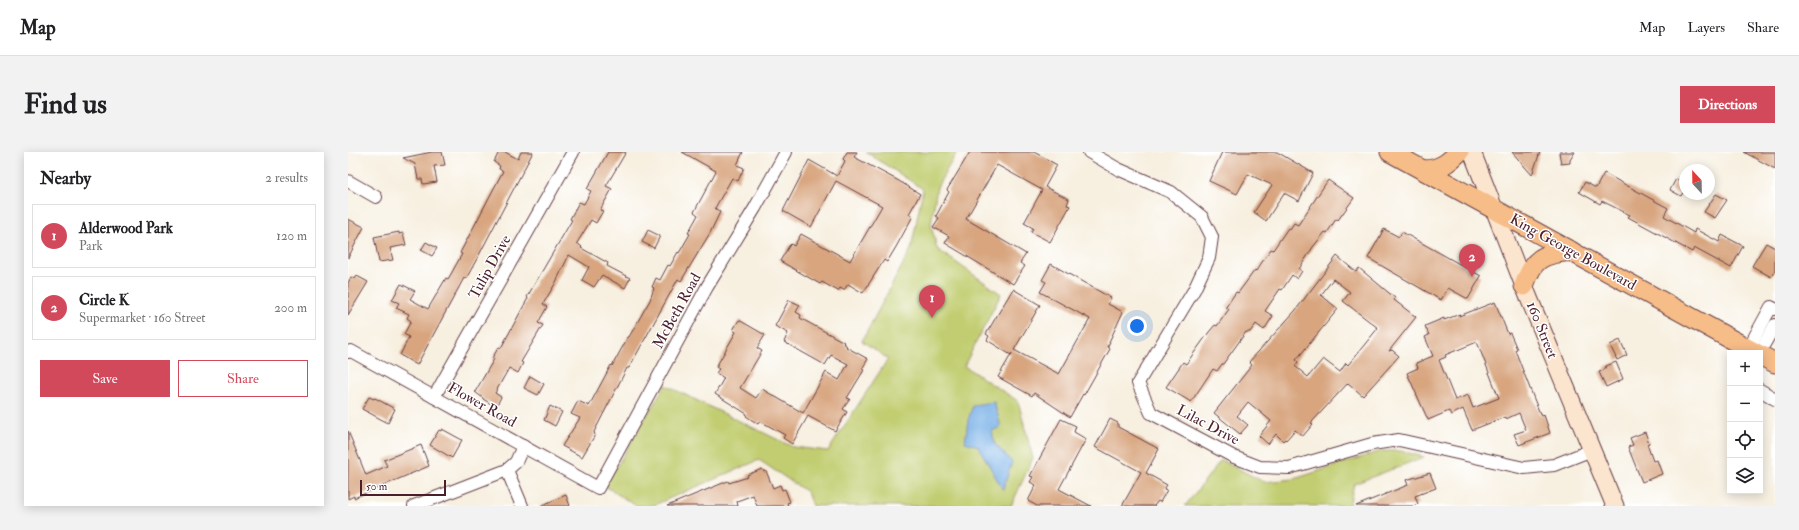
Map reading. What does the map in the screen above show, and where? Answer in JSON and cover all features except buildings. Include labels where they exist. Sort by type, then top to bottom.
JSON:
[{"type":"main road","name":"King George Boulevard","points":[[1390,152],[1750,350]]},
{"type":"main road","points":[[1425,170],[1434,170],[1444,166],[1458,152]]},
{"type":"main road","name":"160 Street","points":[[1472,152],[1524,286],[1615,506]]},
{"type":"main road","points":[[1524,286],[1530,270],[1538,260],[1550,254],[1571,251]]},
{"type":"street","name":"Tulip Drive","points":[[434,397],[573,152]]},
{"type":"street","name":"McBeth Road","points":[[598,488],[707,287],[756,208],[786,152]]},
{"type":"street","name":"Lilac Drive","points":[[1089,152],[1118,169],[1171,192],[1202,217],[1212,237],[1209,258],[1194,290],[1138,383],[1150,413],[1234,457],[1260,467],[1289,468],[1372,444],[1399,440],[1524,468],[1554,465],[1592,450]]},
{"type":"street","points":[[348,181],[376,197]]},
{"type":"street","points":[[1762,350],[1773,308]]},
{"type":"street","points":[[1763,352],[1775,325]]},
{"type":"street","name":"Flower Road","points":[[349,352],[434,397],[598,488]]},
{"type":"street","points":[[1763,392],[1775,399]]},
{"type":"street","points":[[414,506],[507,470],[516,462],[523,446]]},
{"type":"street","points":[[507,470],[522,506]]},
{"type":"green space","points":[[866,152],[957,152],[937,187],[931,225],[937,249],[1001,294],[964,366],[1018,401],[1033,458],[1011,506],[812,506],[807,492],[759,460],[652,506],[636,506],[605,486],[665,385],[793,447],[828,451],[888,359],[862,341],[911,249],[923,189]]},
{"type":"green space","points":[[1381,451],[1401,451],[1424,457],[1354,484],[1349,506],[1185,506],[1221,460],[1264,482],[1294,479]]},
{"type":"water","points":[[994,402],[1001,427],[992,431],[995,444],[1012,462],[1003,490],[978,446],[965,442],[968,420],[973,405]]},
{"type":"place","name":"Circle K","points":[[1472,277]]},
{"type":"place","name":"Alderwood Park","points":[[932,318]]}]
